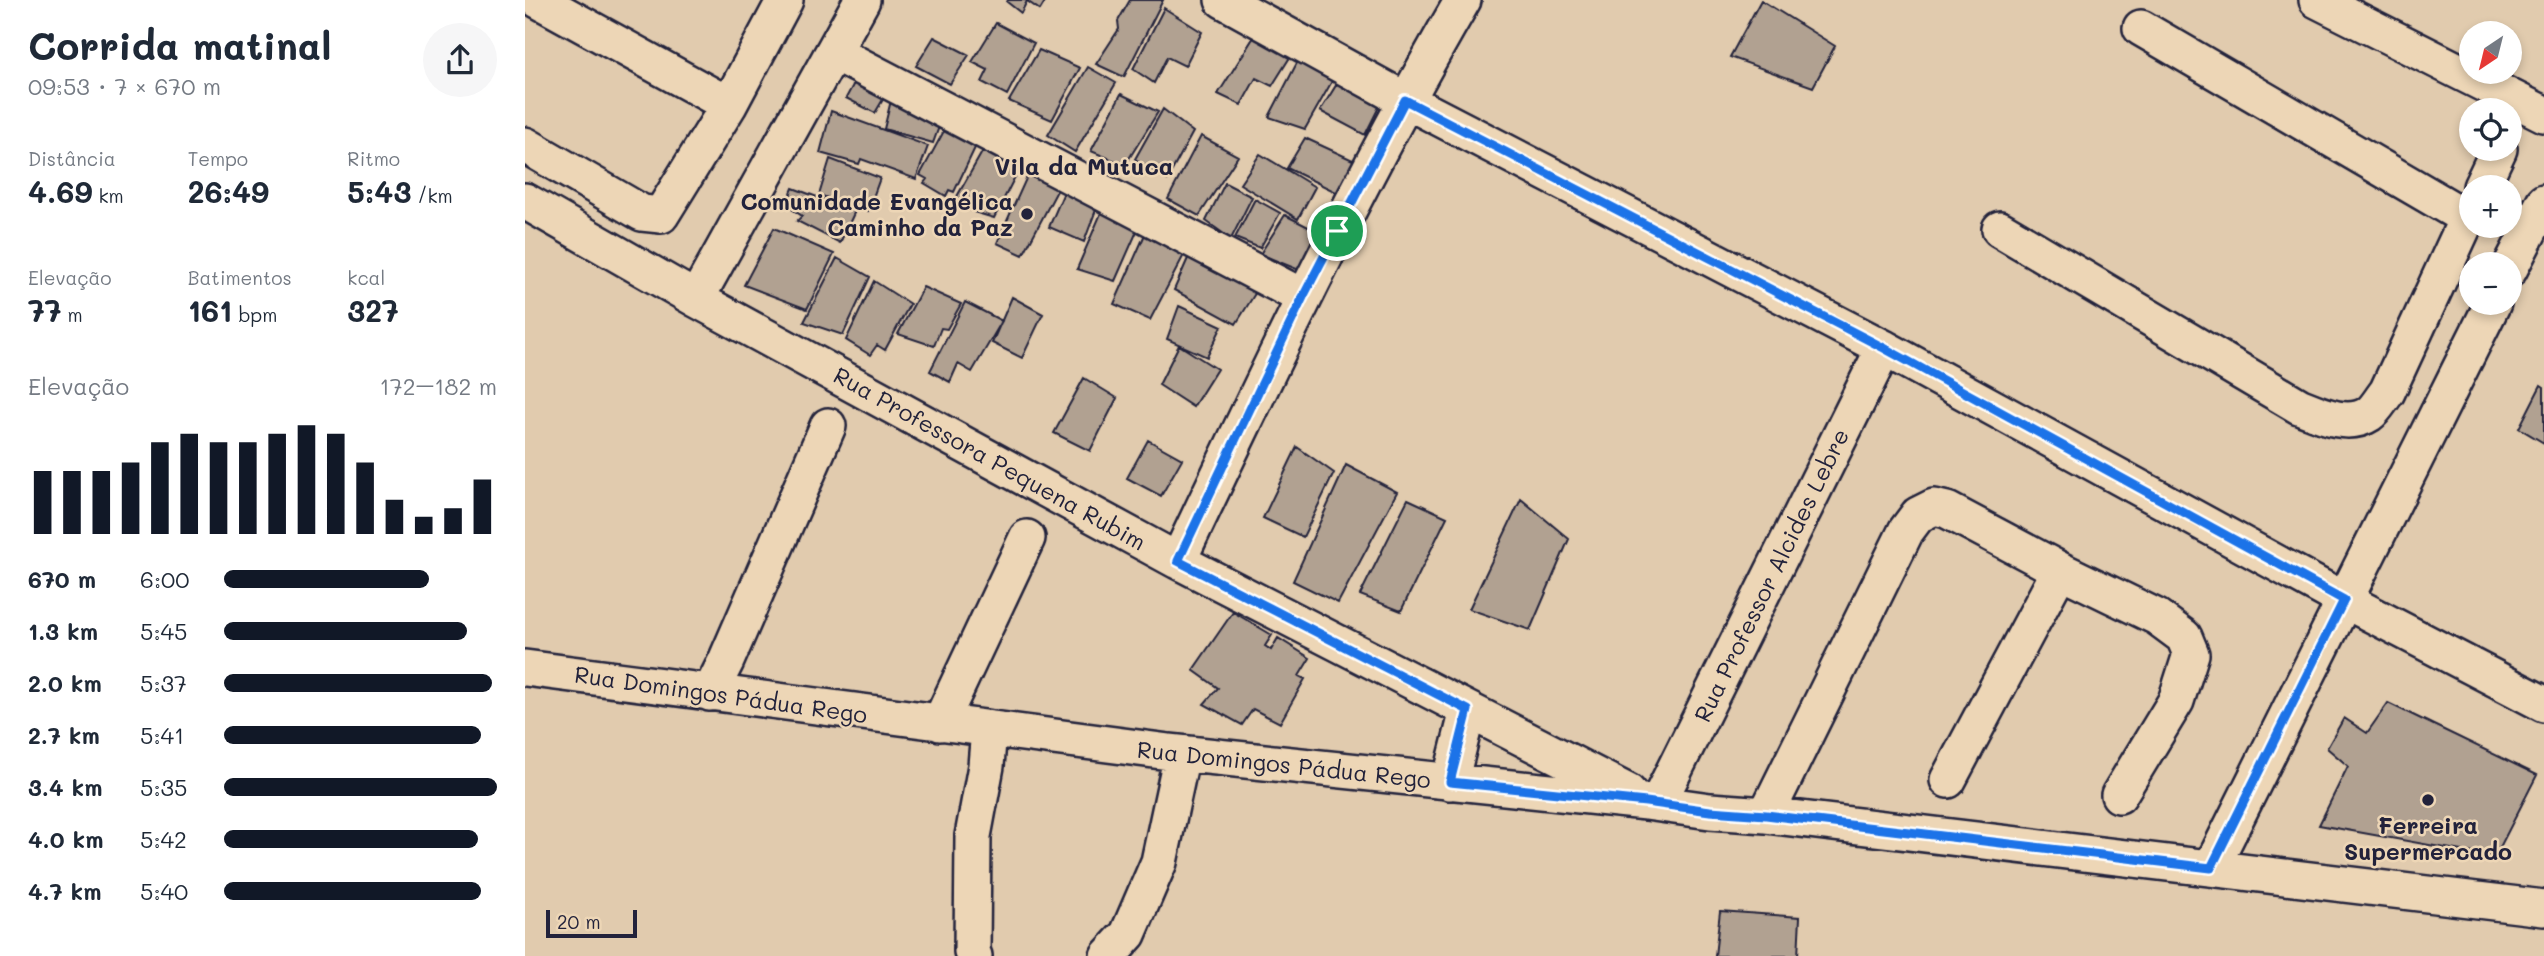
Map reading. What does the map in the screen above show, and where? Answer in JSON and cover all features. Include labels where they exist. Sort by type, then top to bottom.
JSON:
[{"type":"street","points":[[538,0],[729,106]]},
{"type":"street","points":[[525,145],[642,213],[661,215],[729,106],[785,0]]},
{"type":"street","points":[[696,299],[862,0]]},
{"type":"street","points":[[1223,0],[1405,100],[1884,348],[2344,600],[2544,704]]},
{"type":"street","points":[[1178,561],[1303,297],[1405,100],[1463,0]]},
{"type":"street","points":[[2317,0],[2525,115]]},
{"type":"street","points":[[2140,28],[2459,198]]},
{"type":"street","points":[[833,52],[1303,297]]},
{"type":"street","name":"Rua Professora Pequena Rubim","points":[[525,201],[696,299],[1178,561],[1652,803]]},
{"type":"street","points":[[2519,252],[2544,202]]},
{"type":"street","points":[[2000,229],[2299,406],[2326,416],[2351,420],[2369,414],[2387,392],[2459,235]]},
{"type":"street","points":[[2211,868],[2487,315]]},
{"type":"street","name":"Rua Professor Alcides Lebre","points":[[1652,803],[1884,348]]},
{"type":"street","points":[[710,693],[828,426]]},
{"type":"street","points":[[1766,815],[1906,531],[1918,515],[1934,507],[1947,510],[2060,570],[2157,617],[2184,637],[2191,654],[2176,702],[2119,795]]},
{"type":"street","points":[[940,723],[1027,538]]},
{"type":"street","points":[[1948,780],[2060,570]]},
{"type":"street","name":"Rua Domingos Pádua Rego","points":[[525,668],[1182,754],[1766,815],[2544,908]]},
{"type":"street","points":[[1450,782],[1468,710]]},
{"type":"street","points":[[974,956],[974,836],[989,730]]},
{"type":"street","points":[[1108,956],[1128,934],[1159,862],[1182,754]]},
{"type":"building","points":[[1046,0],[1040,10],[1027,1],[1021,13],[1007,2]]},
{"type":"building","points":[[1130,0],[1163,0],[1124,77],[1096,64],[1119,29],[1118,21]]},
{"type":"building","points":[[1761,0],[1835,46],[1813,87],[1730,57]]},
{"type":"building","points":[[1164,8],[1202,32],[1185,66],[1167,57],[1154,83],[1133,69]]},
{"type":"building","points":[[996,23],[1034,43],[1007,95],[982,82],[988,70],[972,62]]},
{"type":"building","points":[[1257,32],[1292,54],[1272,86],[1256,78],[1241,105],[1218,94]]},
{"type":"building","points":[[934,37],[969,55],[950,84],[916,66]]},
{"type":"building","points":[[1039,50],[1080,68],[1052,120],[1009,101]]},
{"type":"building","points":[[1300,57],[1335,76],[1305,129],[1269,117]]},
{"type":"building","points":[[1088,67],[1116,83],[1075,152],[1048,135]]},
{"type":"building","points":[[860,72],[891,86],[875,113],[846,98]]},
{"type":"building","points":[[1340,79],[1380,105],[1365,135],[1320,111]]},
{"type":"building","points":[[894,88],[944,113],[933,143],[884,129]]},
{"type":"building","points":[[1121,94],[1158,112],[1125,165],[1091,151]]},
{"type":"building","points":[[1163,109],[1193,132],[1167,180],[1135,159]]},
{"type":"building","points":[[831,111],[928,146],[916,179],[861,159],[859,164],[820,153]]},
{"type":"building","points":[[951,118],[982,133],[954,192],[949,190],[946,196],[924,183],[927,179],[920,175]]},
{"type":"building","points":[[1201,136],[1238,156],[1199,216],[1168,199]]},
{"type":"building","points":[[1305,138],[1355,161],[1338,193],[1287,168]]},
{"type":"building","points":[[985,147],[1021,165],[994,218],[974,212],[955,200]]},
{"type":"building","points":[[1260,154],[1315,187],[1298,219],[1240,184]]},
{"type":"building","points":[[830,159],[880,178],[868,211],[819,195]]},
{"type":"building","name":"Comunidade Evangélica Caminho da Paz","points":[[1029,172],[1060,185],[1023,255],[997,243]]},
{"type":"building","points":[[1225,183],[1252,197],[1231,239],[1206,221]]},
{"type":"building","points":[[793,188],[855,211],[840,243],[797,221],[802,216],[786,205]]},
{"type":"building","points":[[1064,192],[1097,207],[1084,242],[1049,227]]},
{"type":"building","points":[[1255,199],[1280,213],[1260,248],[1235,238]]},
{"type":"building","points":[[1105,204],[1141,222],[1115,281],[1077,269]]},
{"type":"building","points":[[1285,215],[1322,234],[1304,272],[1260,254]]},
{"type":"building","points":[[774,228],[834,254],[807,309],[744,285]]},
{"type":"building","points":[[1146,232],[1185,253],[1150,320],[1114,304]]},
{"type":"building","points":[[1189,256],[1256,292],[1236,324],[1174,290]]},
{"type":"building","points":[[837,258],[870,277],[843,335],[804,322]]},
{"type":"building","points":[[874,281],[910,304],[885,350],[877,345],[870,355],[846,340]]},
{"type":"building","points":[[923,287],[961,304],[947,329],[941,328],[934,346],[898,334]]},
{"type":"building","points":[[1012,297],[1043,314],[1022,358],[992,343]]},
{"type":"building","points":[[965,302],[1002,321],[972,372],[958,364],[950,382],[930,371]]},
{"type":"building","points":[[1179,306],[1222,326],[1207,357],[1167,339]]},
{"type":"building","points":[[1179,345],[1217,369],[1193,407],[1159,385]]},
{"type":"building","points":[[1084,378],[1117,398],[1090,451],[1054,433]]},
{"type":"building","points":[[2541,385],[2544,387],[2544,443],[2519,428]]},
{"type":"building","points":[[1148,440],[1182,459],[1161,496],[1127,478]]},
{"type":"building","points":[[1297,447],[1334,473],[1303,537],[1263,518]]},
{"type":"building","points":[[1346,465],[1397,492],[1338,603],[1293,581]]},
{"type":"building","points":[[1408,499],[1447,517],[1401,611],[1360,595]]},
{"type":"building","points":[[1521,499],[1569,539],[1530,630],[1469,609]]},
{"type":"building","points":[[1233,612],[1272,635],[1265,646],[1271,650],[1278,638],[1310,658],[1299,676],[1305,679],[1280,723],[1253,709],[1242,725],[1204,704],[1218,688],[1193,670]]},
{"type":"building","name":"Ferreira Supermercado","points":[[2388,703],[2537,775],[2495,857],[2319,825],[2348,766],[2327,748],[2344,718],[2367,733]]},
{"type":"building","points":[[1720,911],[1800,917],[1798,956],[1715,956]]},
{"type":"place","name":"Comunidade Evangélica Caminho da Paz","points":[[1027,214]]},
{"type":"place","name":"Ferreira Supermercado","points":[[2428,800]]},
{"type":"district","name":"Vila da Mutuca","points":[[1084,165]]},
{"type":"route","points":[[1405,100],[1884,348],[2344,600],[2211,868],[1766,815],[1450,782],[1468,710],[1178,561],[1337,231],[1405,100]]}]
